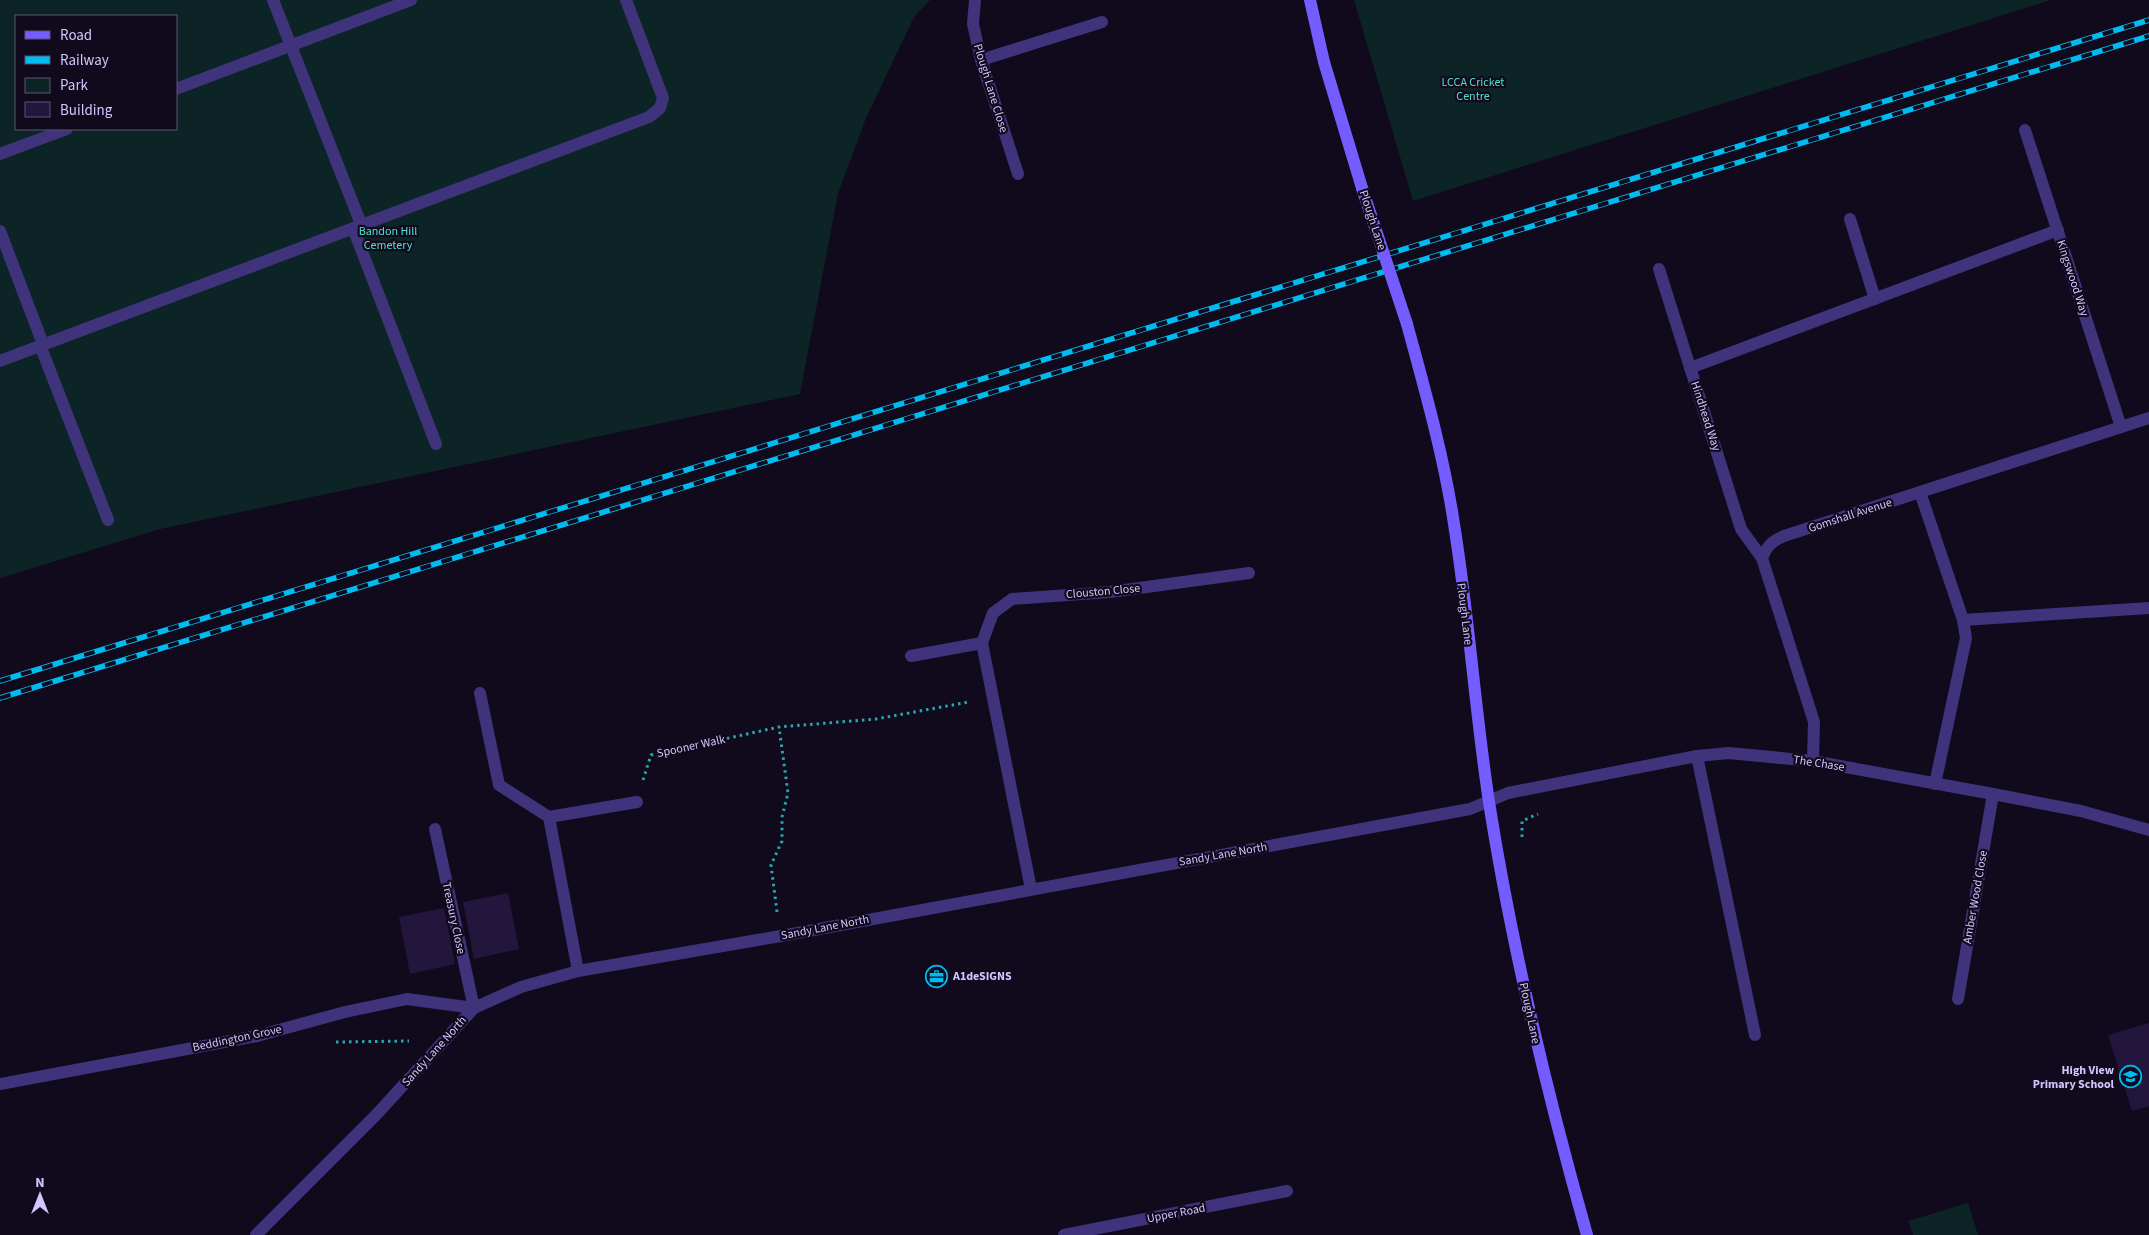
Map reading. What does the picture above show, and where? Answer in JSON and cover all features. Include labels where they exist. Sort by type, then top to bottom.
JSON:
[{"type":"main road","name":"Plough Lane","points":[[1310,0],[1324,62],[1362,188],[1407,324],[1433,422],[1454,524],[1489,802],[1533,1028],[1587,1235]]},
{"type":"street","points":[[273,0],[436,444]]},
{"type":"street","points":[[178,87],[411,0]]},
{"type":"street","points":[[0,361],[649,117],[660,108],[663,98],[626,0]]},
{"type":"street","name":"Plough Lane Close","points":[[975,0],[973,24],[981,60],[1018,174]]},
{"type":"street","points":[[981,60],[1102,22]]},
{"type":"street","points":[[0,154],[64,130]]},
{"type":"street","name":"Kingswood Way","points":[[2026,130],[2121,427]]},
{"type":"street","points":[[1850,218],[1875,299]]},
{"type":"street","points":[[1690,368],[2058,230]]},
{"type":"street","points":[[0,231],[108,520]]},
{"type":"street","name":"Hindhead Way","points":[[1660,269],[1742,529],[1762,558]]},
{"type":"street","name":"Gomshall Avenue","points":[[1762,558],[1766,548],[1779,538],[2149,418]]},
{"type":"street","points":[[1920,492],[1964,620],[1966,638],[1935,784]]},
{"type":"street","points":[[1762,558],[1814,722],[1812,761]]},
{"type":"street","name":"Clouston Close","points":[[982,643],[993,613],[1012,599],[1110,592],[1249,572]]},
{"type":"street","points":[[1964,620],[2149,608]]},
{"type":"street","points":[[911,656],[982,643],[1031,889]]},
{"type":"street","points":[[480,692],[499,785],[549,816],[636,802]]},
{"type":"street","name":"The Chase","points":[[1489,802],[1508,793],[1697,756],[1746,754],[1812,761],[1993,794],[2081,811],[2149,830]]},
{"type":"street","points":[[1697,756],[1755,1036]]},
{"type":"street","name":"Amber Wood Close","points":[[1958,999],[1993,794]]},
{"type":"street","name":"Sandy Lane North","points":[[256,1235],[376,1115],[474,1008],[521,987],[578,971],[781,936],[1470,809],[1489,802]]},
{"type":"street","points":[[549,816],[578,971]]},
{"type":"street","name":"Treasury Close","points":[[435,829],[474,1008]]},
{"type":"street","name":"Beddington Grove","points":[[0,1084],[257,1036],[345,1012],[407,999],[474,1008]]},
{"type":"street","name":"Upper Road","points":[[1064,1235],[1287,1191]]},
{"type":"path","name":"Spooner Walk","points":[[636,802],[651,755],[779,727],[876,719],[992,698]]},
{"type":"path","points":[[779,727],[788,793],[782,816],[782,841],[771,866],[772,888],[781,936]]},
{"type":"path","points":[[1523,845],[1522,821],[1539,813]]},
{"type":"path","points":[[334,1042],[413,1041]]},
{"type":"green space","name":"Bandon Hill Cemetery","points":[[0,0],[930,0],[914,17],[866,118],[838,193],[800,394],[160,529],[0,578]]},
{"type":"green space","name":"LCCA Cricket Centre","points":[[1354,0],[2051,0],[1413,201]]},
{"type":"green space","points":[[1968,1203],[1978,1235],[1913,1235],[1908,1221]]},
{"type":"building","points":[[508,893],[519,949],[474,959],[463,902]]},
{"type":"building","points":[[444,908],[455,964],[410,974],[399,917]]},
{"type":"building","points":[[2149,1023],[2149,1106],[2132,1111],[2108,1035]]},
{"type":"railway","points":[[0,681],[2149,20]]},
{"type":"railway","points":[[0,698],[2149,36]]},
{"type":"place","name":"A1deSIGNS","points":[[937,976]]},
{"type":"place","name":"High View Primary School","points":[[2130,1077]]}]
